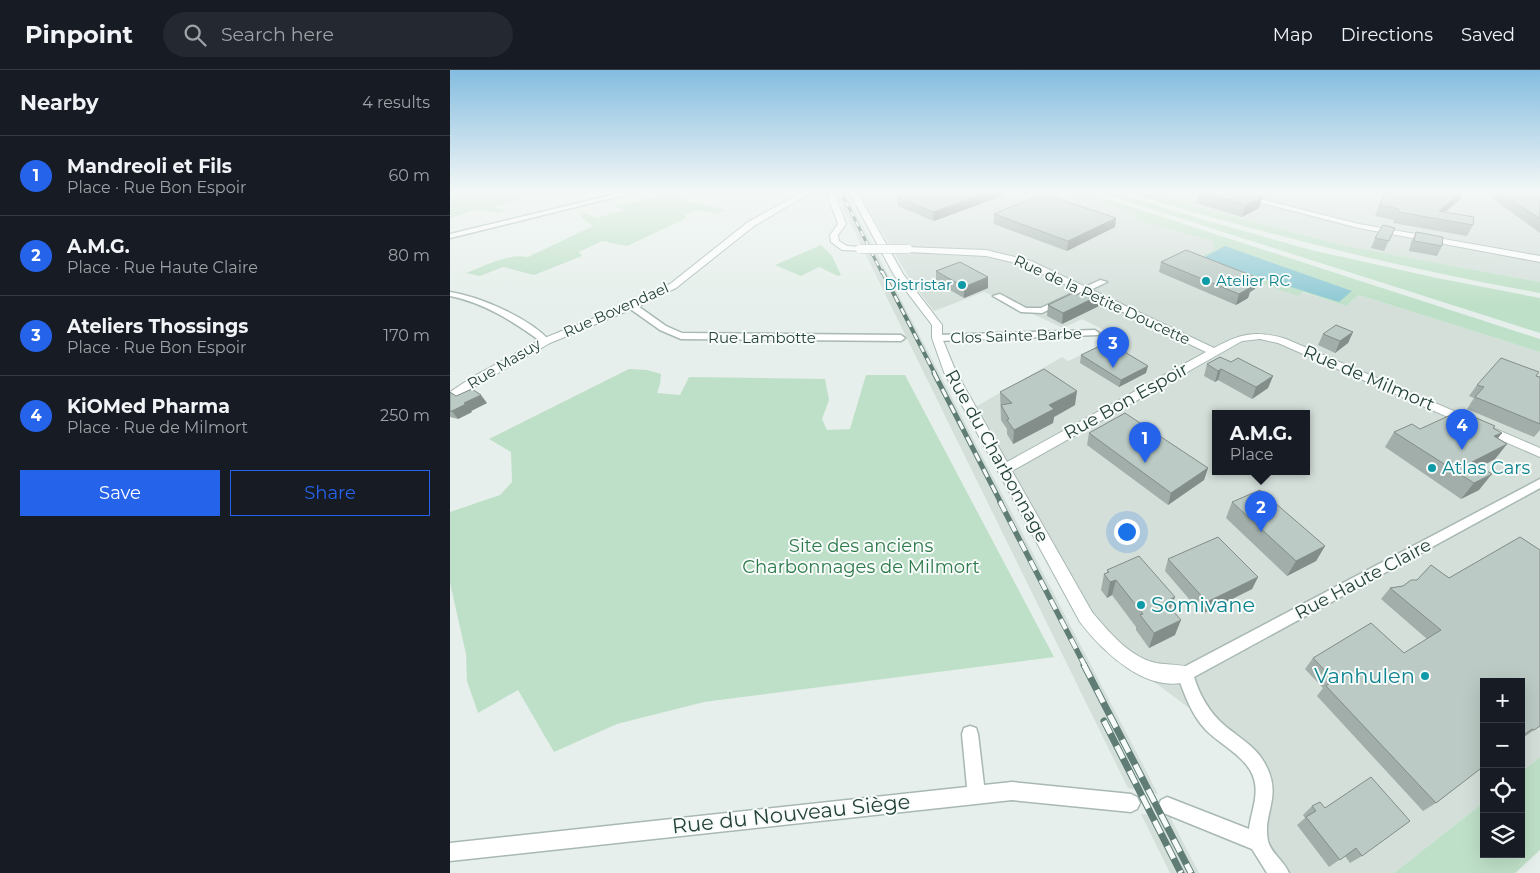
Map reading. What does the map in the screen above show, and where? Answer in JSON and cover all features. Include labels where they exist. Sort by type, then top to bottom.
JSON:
[{"type":"street","points":[[450,236],[477,229]]},
{"type":"street","name":"Rue Bovendael","points":[[546,341],[632,306],[672,286],[743,229]]},
{"type":"street","name":"Rue de la Petite Doucette","points":[[838,229],[834,236],[835,242],[845,248],[972,252],[1013,258],[1044,270],[1215,352]]},
{"type":"street","name":"Rue du Charbonnage","points":[[874,229],[896,269],[937,325],[936,338],[950,372],[1086,617],[1104,641],[1128,660],[1168,675],[1185,674]]},
{"type":"street","points":[[1376,229],[1540,259]]},
{"type":"street","points":[[997,296],[1024,310],[1042,311],[1103,282]]},
{"type":"street","name":"Rue Masuy","points":[[450,294],[469,298],[502,312],[546,341],[475,380],[450,397]]},
{"type":"street","name":"Rue Lambotte","points":[[632,306],[663,328],[681,336],[901,338]]},
{"type":"street","name":"Clos Sainte Barbe","points":[[936,338],[1095,333]]},
{"type":"street","name":"Rue Bon Espoir","points":[[1003,470],[1238,339],[1250,336]]},
{"type":"street","name":"Rue de Milmort","points":[[1250,336],[1270,337],[1282,341],[1540,453]]},
{"type":"street","name":"Rue Haute Claire","points":[[1185,674],[1540,483]]},
{"type":"street","points":[[1185,674],[1193,697],[1212,725],[1240,746],[1253,760],[1262,776],[1265,796],[1258,828],[1259,842],[1279,873]]},
{"type":"street","points":[[970,734],[976,793]]},
{"type":"street","name":"Rue du Nouveau Siège","points":[[450,852],[1012,790],[1131,803]]},
{"type":"street","points":[[1167,806],[1259,842]]},
{"type":"shaded area","points":[[853,229],[864,229],[1158,794],[1128,788]]},
{"type":"shaded area","points":[[881,229],[1172,229],[1214,241],[1216,248],[1195,259],[1346,306],[1359,295],[1540,352],[1540,757],[1525,769],[1525,678],[1480,678],[1480,805],[1394,873],[1287,873],[1259,842],[1265,796],[1240,746],[1133,666],[1104,641],[972,409],[1062,357],[1068,361],[1119,338],[1082,319],[1063,328],[984,292],[934,311],[910,280]]},
{"type":"shaded area","points":[[1283,229],[1540,229],[1540,282],[1346,246]]},
{"type":"shaded area","points":[[1141,814],[1170,817],[1199,873],[1170,873]]},
{"type":"green space","points":[[586,229],[662,229],[627,246],[602,241],[579,252],[582,256],[534,275],[503,267],[480,276],[466,273],[505,258],[528,257]]},
{"type":"green space","points":[[1172,229],[1201,229],[1540,339],[1540,352],[1359,295],[1346,306],[1303,292],[1298,296],[1194,260],[1215,249],[1213,241]]},
{"type":"green space","points":[[1215,229],[1238,229],[1311,250],[1437,278],[1540,298],[1540,333]]},
{"type":"green space","points":[[1256,229],[1283,229],[1346,246],[1540,282],[1540,293],[1436,273]]},
{"type":"green space","points":[[821,245],[832,256],[841,275],[838,276],[819,267],[801,276],[775,265]]},
{"type":"green space","name":"Site des anciens Charbonnages de Milmort","points":[[629,369],[647,370],[661,374],[657,393],[680,395],[689,377],[825,379],[829,400],[822,419],[827,430],[850,429],[866,375],[905,375],[1054,657],[704,702],[617,724],[554,752],[518,690],[478,713],[467,681],[466,654],[450,583],[450,512],[500,495],[512,482],[511,452],[489,439]]},
{"type":"green space","points":[[1540,757],[1540,850],[1515,873],[1394,873],[1480,805],[1480,858],[1525,858],[1525,769]]},
{"type":"water","points":[[1225,246],[1352,291],[1339,302],[1201,259]]},
{"type":"building","points":[[1036,229],[1092,229],[1068,241]]},
{"type":"building","points":[[1380,229],[1394,229],[1389,241],[1375,238]]},
{"type":"building","points":[[1416,232],[1443,237],[1442,246],[1414,241]]},
{"type":"building","points":[[1186,250],[1258,278],[1246,285],[1251,287],[1239,294],[1161,262]]},
{"type":"building","points":[[960,262],[988,277],[964,287],[936,271]]},
{"type":"building","points":[[1087,289],[1100,295],[1063,313],[1048,305],[1073,293],[1076,295]]},
{"type":"building","points":[[1336,325],[1353,332],[1340,341],[1323,334]]},
{"type":"building","points":[[1108,342],[1148,366],[1121,380],[1081,355]]},
{"type":"building","points":[[1220,357],[1231,362],[1238,358],[1273,376],[1256,387],[1221,369],[1218,371],[1207,364]]},
{"type":"building","points":[[1501,358],[1539,372],[1536,376],[1540,377],[1540,424],[1475,397],[1484,387],[1477,385]]},
{"type":"building","points":[[1044,369],[1077,391],[1049,405],[1054,409],[1014,430],[1007,420],[1009,419],[1001,405],[1012,403],[1000,392]]},
{"type":"building","points":[[472,389],[481,395],[450,411],[450,392],[456,396]]},
{"type":"building","points":[[1125,413],[1208,468],[1171,493],[1089,433]]},
{"type":"building","points":[[1455,413],[1467,420],[1474,417],[1495,426],[1493,428],[1502,433],[1494,436],[1507,444],[1472,462],[1492,474],[1474,483],[1394,432],[1412,424],[1420,429]]},
{"type":"building","points":[[1260,490],[1325,546],[1296,561],[1232,502]]},
{"type":"building","points":[[1218,537],[1258,577],[1207,602],[1168,559]]},
{"type":"building","name":"Vanhulen","points":[[1520,537],[1540,550],[1540,726],[1525,734],[1525,678],[1480,678],[1480,769],[1436,803],[1326,686],[1334,680],[1313,658],[1371,623],[1404,653],[1441,630],[1390,588],[1403,586],[1411,580],[1417,580],[1431,565],[1449,578]]},
{"type":"building","points":[[1139,556],[1175,597],[1165,602],[1181,620],[1154,633],[1140,615],[1143,614],[1116,580],[1110,582],[1104,574],[1109,572],[1107,570]]},
{"type":"building","points":[[1371,777],[1410,821],[1362,856],[1356,848],[1340,860],[1306,817],[1316,811],[1312,806],[1320,802],[1325,808]]},
{"type":"railway","points":[[860,229],[882,273]]},
{"type":"railway","points":[[882,271],[935,374]]},
{"type":"railway","points":[[934,373],[1001,503]]},
{"type":"railway","points":[[1000,502],[1085,666]]},
{"type":"railway","points":[[1084,665],[1191,873]]},
{"type":"railway","points":[[1104,721],[1181,873]]},
{"type":"place","name":"Atelier RC","points":[[1206,281]]},
{"type":"place","name":"Distristar","points":[[962,285]]},
{"type":"place","name":"Ateliers Thossings","points":[[1113,368]]},
{"type":"place","name":"KiOMed Pharma","points":[[1462,450]]},
{"type":"place","name":"Mandreoli et Fils","points":[[1145,463]]},
{"type":"place","name":"Atlas Cars","points":[[1432,468]]},
{"type":"place","name":"A.M.G.","points":[[1261,532]]},
{"type":"place","name":"Somivane","points":[[1141,605]]},
{"type":"place","name":"Vanhulen","points":[[1425,676]]}]
